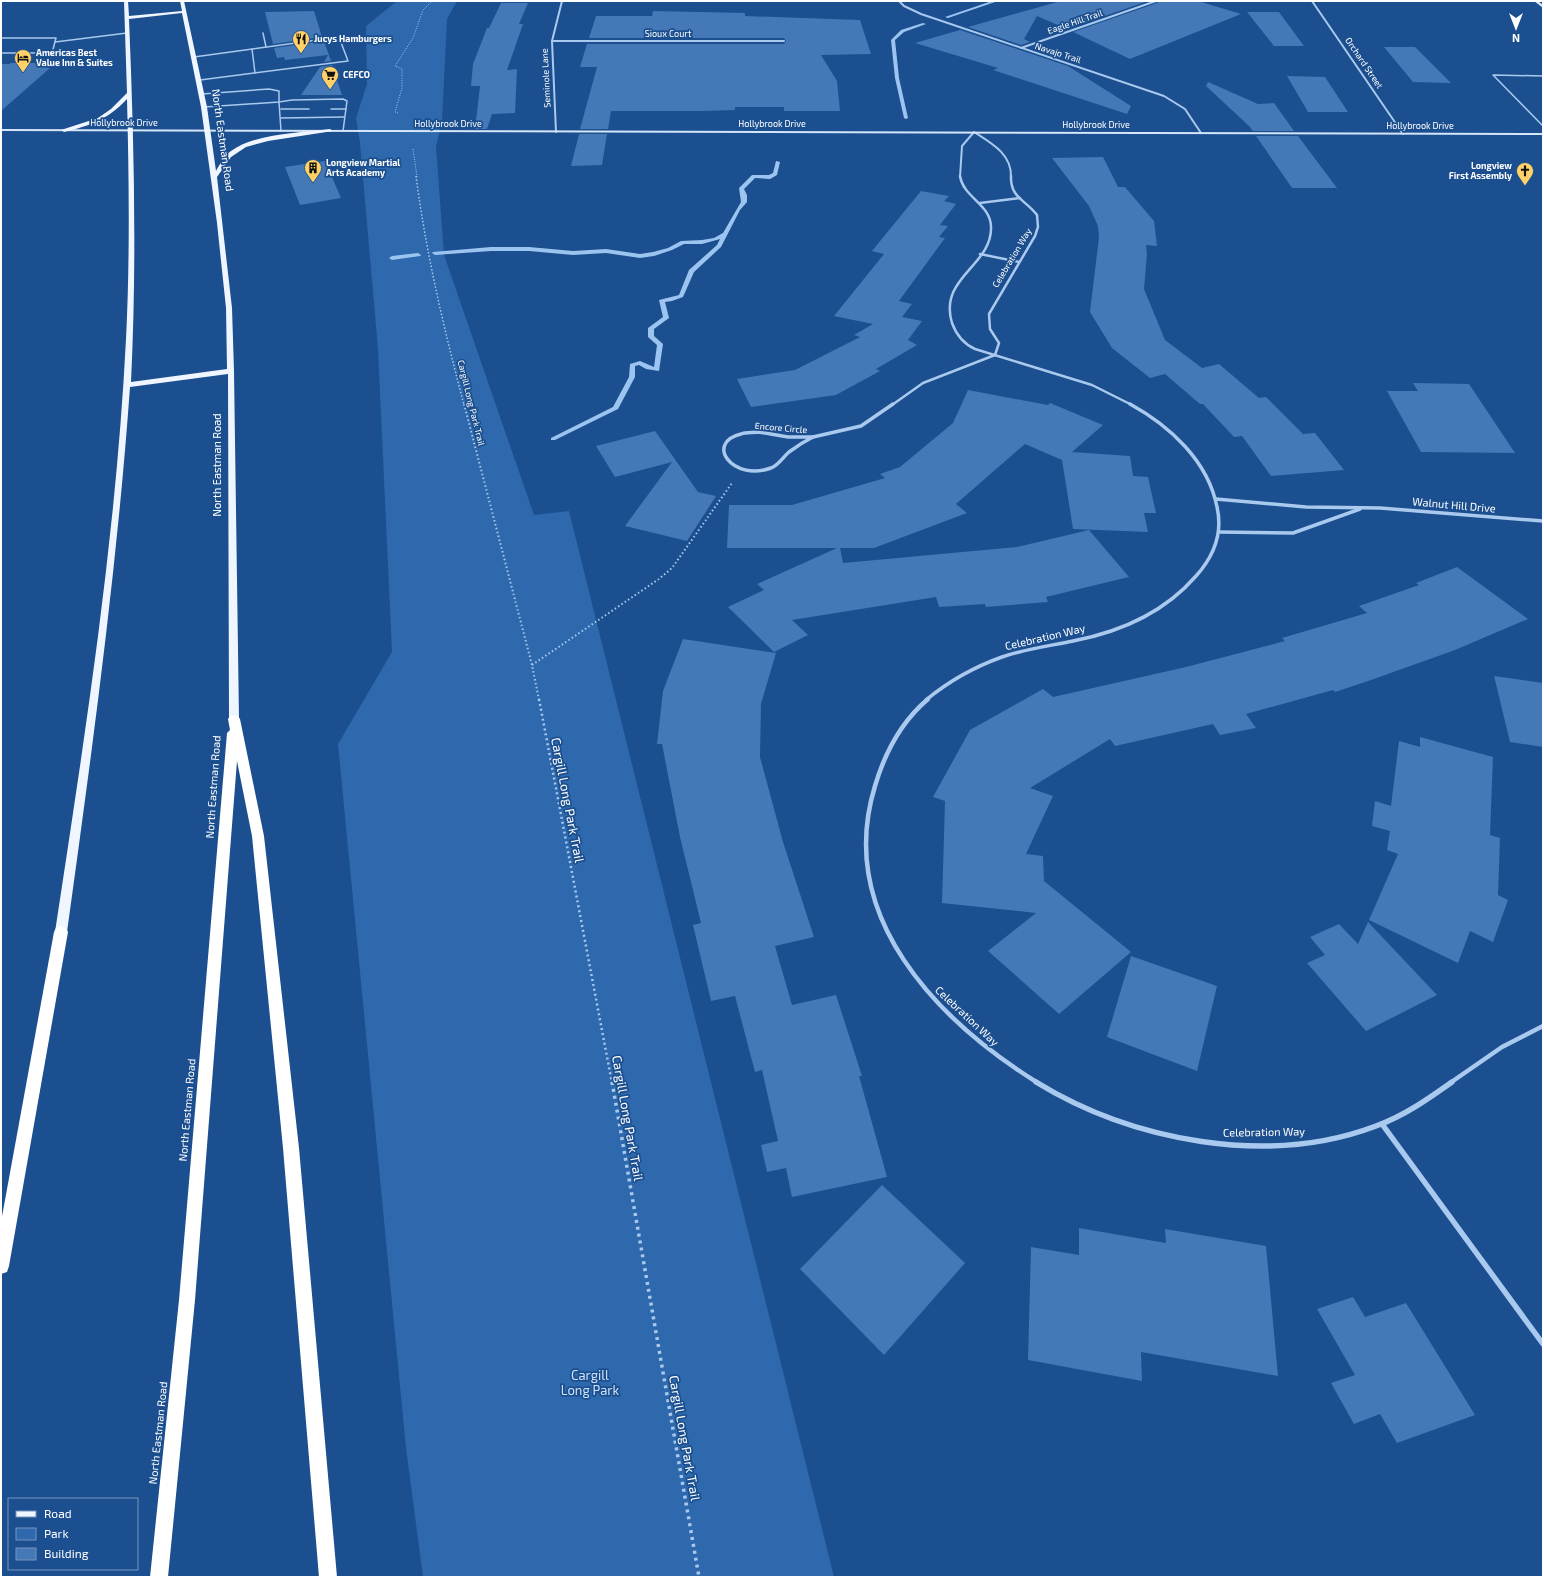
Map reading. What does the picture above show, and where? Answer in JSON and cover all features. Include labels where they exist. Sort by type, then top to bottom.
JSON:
[{"type":"highway","name":"North Eastman Road","points":[[159,1577],[187,1300],[234,719]]},
{"type":"highway","points":[[234,719],[258,836],[291,1148],[328,1577]]},
{"type":"highway","points":[[1,1266],[61,932]]},
{"type":"main road","points":[[61,932],[106,612],[128,385],[133,237],[126,1]]},
{"type":"main road","name":"North Eastman Road","points":[[182,1],[200,80],[204,106],[220,223],[229,308],[231,371],[234,719]]},
{"type":"main road","points":[[1536,1],[1543,7]]},
{"type":"main road","points":[[127,18],[184,12]]},
{"type":"main road","points":[[64,130],[91,124],[105,118],[129,94]]},
{"type":"main road","name":"Hollybrook Drive","points":[[1,130],[1543,134]]},
{"type":"main road","points":[[214,177],[229,156],[243,147],[264,140],[330,131]]},
{"type":"main road","points":[[128,385],[231,371]]},
{"type":"street","name":"Seminole Lane","points":[[556,132],[552,41],[562,1]]},
{"type":"street","name":"Navajo Trail","points":[[899,1],[904,6],[921,14],[1149,90],[1171,99],[1185,109],[1201,133]]},
{"type":"street","name":"Eagle Hill Trail","points":[[1021,48],[1156,1]]},
{"type":"street","name":"Orchard Street","points":[[1312,1],[1403,134]]},
{"type":"street","name":"Sioux Court","points":[[552,41],[784,42]]},
{"type":"street","name":"Celebration Way","points":[[995,355],[999,343],[990,329],[989,314],[1040,225],[1038,216],[1013,191],[1010,184],[1011,168],[1008,162],[998,148],[974,132],[962,146],[963,158],[959,177],[964,187],[980,203],[989,218],[991,227],[988,244],[954,289],[950,299],[948,311],[953,328],[970,347],[995,355],[1093,386],[1124,400],[1152,418],[1172,434],[1196,459],[1206,476],[1216,499],[1219,516],[1219,532],[1214,549],[1204,567],[1179,596],[1160,610],[1138,621],[1108,632],[1078,641],[1026,650],[994,660],[964,673],[949,681],[924,701],[905,723],[892,742],[883,759],[872,793],[868,813],[865,847],[869,878],[872,893],[885,926],[903,960],[934,1001],[993,1054],[1041,1084],[1095,1112],[1120,1123],[1175,1137],[1212,1143],[1233,1144],[1302,1143],[1351,1133],[1382,1124],[1424,1101],[1488,1055],[1514,1039],[1543,1026]]},
{"type":"street","points":[[980,203],[1020,198]]},
{"type":"street","points":[[980,254],[1020,262]]},
{"type":"street","name":"Encore Circle","points":[[813,438],[788,437],[753,432],[732,437],[725,444],[723,453],[729,464],[744,470],[760,470],[776,465],[793,448],[813,438],[861,426],[876,417],[903,396],[923,384],[948,372],[995,355]]},
{"type":"street","name":"Walnut Hill Drive","points":[[1216,499],[1306,507],[1364,507],[1543,521]]},
{"type":"street","name":"Walnut Hill Drive","points":[[1219,532],[1293,533],[1364,507]]},
{"type":"street","points":[[1382,1124],[1543,1344]]},
{"type":"lane","points":[[55,42],[127,33]]},
{"type":"lane","points":[[263,33],[266,47]]},
{"type":"lane","points":[[194,57],[339,37],[348,62],[200,80]]},
{"type":"lane","points":[[1,38],[56,38],[52,53],[1,53]]},
{"type":"lane","points":[[252,49],[255,73]]},
{"type":"lane","points":[[1543,76],[1493,75],[1543,126]]},
{"type":"lane","points":[[202,94],[269,89],[279,91],[281,131]]},
{"type":"lane","points":[[204,106],[292,100],[344,99],[347,101],[343,131]]},
{"type":"lane","points":[[281,109],[309,109]]},
{"type":"lane","points":[[331,109],[346,109]]},
{"type":"lane","points":[[281,118],[344,117]]},
{"type":"path","points":[[400,113],[396,112],[402,88],[402,69],[395,66],[413,38],[423,10],[432,1]]},
{"type":"path","name":"Cargill Long Park Trail","points":[[413,148],[422,219],[444,328],[532,664],[616,1103],[699,1577]]},
{"type":"path","points":[[532,664],[672,568],[734,480],[744,470]]},
{"type":"green space","name":"Cargill Long Park","points":[[397,1],[457,1],[447,19],[442,121],[436,147],[444,255],[534,515],[569,511],[834,1577],[423,1577],[406,1448],[338,744],[392,652],[378,349],[360,143],[356,118],[367,84],[366,26]]},
{"type":"building","points":[[1061,1],[1148,1],[1067,29],[1037,16],[1024,39],[1030,42],[1021,45],[968,27]]},
{"type":"building","points":[[1158,1],[1198,1],[1241,14],[1130,59],[1073,32],[1157,3]]},
{"type":"building","points":[[501,3],[528,3],[519,24],[523,24],[507,70],[517,69],[515,113],[492,114],[487,129],[475,129],[480,86],[471,86],[473,64],[487,28],[489,28]]},
{"type":"building","points":[[314,11],[322,37],[273,44],[265,12]]},
{"type":"building","points":[[653,11],[745,13],[745,16],[860,20],[871,54],[821,55],[837,81],[840,111],[784,111],[784,107],[735,107],[735,110],[611,111],[608,129],[580,129],[597,67],[580,67],[587,44],[784,44],[786,41],[784,38],[589,38],[596,16],[652,16]]},
{"type":"building","points":[[1247,12],[1279,12],[1304,46],[1274,46]]},
{"type":"building","points":[[960,30],[1068,66],[1131,106],[1127,114],[993,70],[998,68],[915,43]]},
{"type":"building","name":"Jucys Hamburgers","points":[[324,41],[331,61],[324,62],[328,55],[285,60],[284,57],[277,58],[274,48]]},
{"type":"building","points":[[1384,47],[1415,47],[1451,83],[1413,82]]},
{"type":"building","points":[[53,63],[47,68],[50,68],[1,111],[1,64]]},
{"type":"building","points":[[332,65],[342,95],[301,95],[320,67]]},
{"type":"building","points":[[1287,76],[1325,77],[1348,112],[1308,112]]},
{"type":"building","points":[[1208,82],[1258,104],[1274,103],[1294,131],[1253,131],[1206,86]]},
{"type":"building","points":[[579,134],[607,134],[602,165],[571,166]]},
{"type":"building","points":[[1256,136],[1298,136],[1337,188],[1292,188]]},
{"type":"building","points":[[1103,157],[1118,187],[1125,187],[1154,221],[1157,246],[1146,245],[1147,254],[1144,289],[1165,340],[1202,368],[1219,364],[1259,398],[1266,397],[1303,434],[1315,433],[1344,470],[1271,476],[1242,436],[1234,437],[1203,404],[1200,404],[1165,374],[1150,378],[1112,348],[1090,312],[1099,237],[1098,226],[1089,206],[1052,158]]},
{"type":"building","name":"Longview Martial Arts Academy","points":[[325,161],[341,198],[300,205],[285,167]]},
{"type":"building","points":[[921,191],[949,196],[944,201],[956,204],[940,225],[948,226],[939,237],[945,238],[899,301],[912,304],[902,317],[922,321],[908,340],[917,345],[876,369],[880,371],[836,395],[751,407],[737,379],[795,370],[860,337],[854,335],[873,324],[834,316],[884,254],[872,251]]},
{"type":"building","points":[[1413,383],[1469,384],[1515,453],[1421,452],[1387,391],[1418,391]]},
{"type":"building","points":[[968,390],[1048,405],[1050,403],[1103,425],[1072,452],[1130,456],[1133,476],[1148,477],[1156,513],[1144,513],[1148,532],[1073,529],[1062,460],[1025,444],[956,504],[967,513],[874,548],[840,548],[843,563],[1017,547],[1089,530],[1129,577],[1046,597],[1048,602],[986,607],[985,604],[939,607],[936,597],[792,620],[808,635],[774,652],[728,607],[764,590],[757,584],[837,548],[727,548],[729,505],[792,505],[885,478],[880,474],[900,467],[953,423]]},
{"type":"building","points":[[655,431],[698,492],[716,496],[687,541],[625,526],[672,462],[615,477],[596,446]]},
{"type":"building","points":[[1457,567],[1528,619],[1455,650],[1371,680],[1335,692],[1333,690],[1246,714],[1256,728],[1220,735],[1213,724],[1115,746],[1110,739],[1030,788],[1053,796],[1026,854],[1043,856],[1044,881],[1131,952],[1059,1014],[988,951],[1036,913],[942,903],[945,801],[933,797],[970,730],[1043,689],[1053,697],[1186,667],[1285,641],[1282,638],[1367,613],[1359,606],[1419,585],[1416,583]]},
{"type":"building","points":[[683,639],[776,653],[761,704],[760,757],[783,842],[814,937],[775,946],[792,1005],[836,995],[862,1076],[859,1076],[887,1177],[792,1197],[786,1168],[767,1172],[761,1145],[778,1141],[762,1070],[755,1072],[735,996],[711,1001],[693,925],[701,923],[680,837],[662,744],[657,744],[663,691]]},
{"type":"building","points":[[1494,676],[1543,683],[1543,747],[1510,742]]},
{"type":"building","points":[[1420,737],[1493,757],[1490,835],[1500,838],[1498,895],[1508,900],[1493,942],[1470,931],[1458,963],[1369,920],[1398,854],[1387,850],[1390,831],[1372,826],[1375,801],[1391,806],[1399,741],[1420,747]]},
{"type":"building","points":[[1368,922],[1437,995],[1366,1031],[1307,963],[1325,955],[1310,937],[1339,924],[1358,944]]},
{"type":"building","points":[[1131,956],[1217,986],[1197,1071],[1107,1037]]},
{"type":"building","points":[[882,1185],[965,1263],[884,1355],[800,1269]]},
{"type":"building","points":[[1079,1228],[1166,1243],[1165,1229],[1266,1246],[1278,1376],[1141,1352],[1142,1381],[1028,1360],[1031,1247],[1079,1255]]},
{"type":"building","points":[[1353,1297],[1365,1317],[1406,1303],[1475,1415],[1397,1443],[1380,1414],[1354,1424],[1331,1383],[1355,1375],[1317,1309]]},
{"type":"waterway","points":[[947,17],[996,1]]},
{"type":"waterway","points":[[906,118],[897,78],[893,40],[903,31],[924,24]]},
{"type":"waterway","points":[[553,439],[616,408],[632,377],[632,365],[640,363],[648,368],[657,370],[660,344],[651,337],[651,328],[666,318],[662,300],[670,300],[681,296],[691,271],[719,246],[738,210],[744,202],[744,195],[741,189],[754,176],[770,177],[775,174],[778,162]]},
{"type":"waterway","points":[[435,253],[491,249],[529,249],[573,253],[606,251],[640,256],[654,254],[670,249],[683,242],[702,242],[716,239],[725,234]]},
{"type":"waterway","points":[[392,258],[418,255]]},
{"type":"place","name":"Jucys Hamburgers","points":[[301,54]]},
{"type":"place","name":"Americas Best Value Inn & Suites","points":[[23,73]]},
{"type":"place","name":"CEFCO","points":[[330,90]]},
{"type":"place","name":"Longview Martial Arts Academy","points":[[313,183]]},
{"type":"place","name":"Longview First Assembly","points":[[1525,186]]}]
